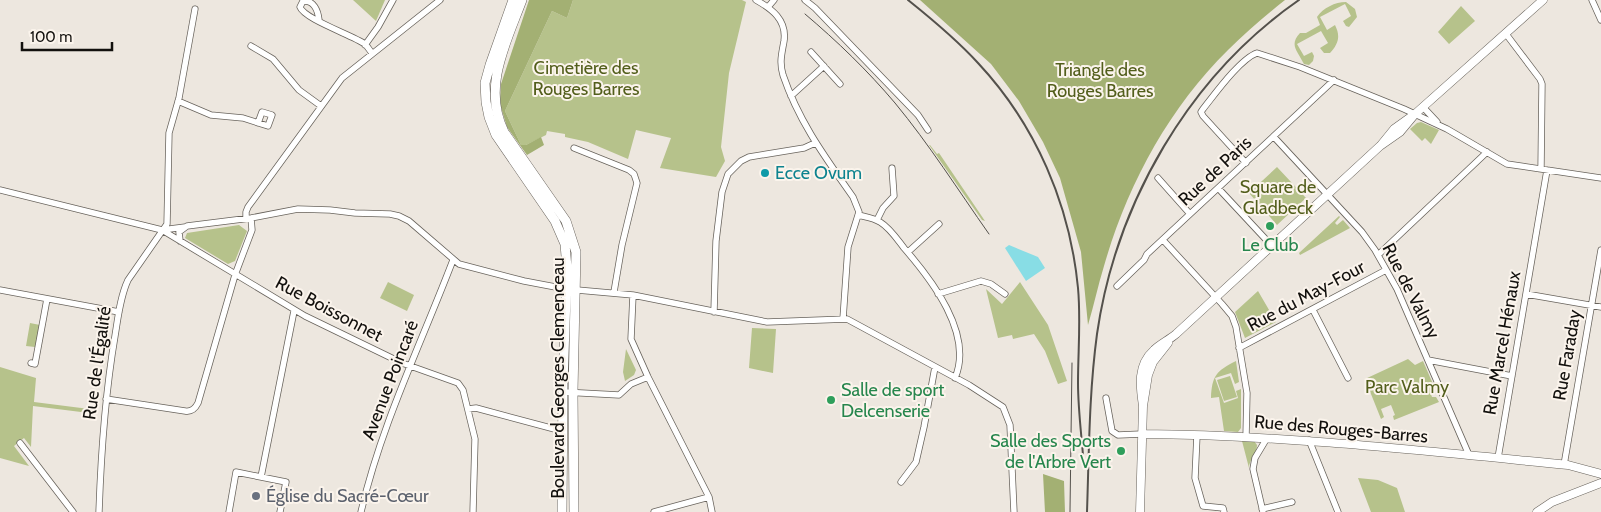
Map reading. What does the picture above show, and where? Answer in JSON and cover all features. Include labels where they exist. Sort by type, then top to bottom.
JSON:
[{"type":"main road","name":"Boulevard Georges Clemenceau","points":[[513,0],[487,73],[485,91],[487,109],[492,126],[501,144],[559,228],[566,251],[562,512]]},
{"type":"main road","name":"Boulevard Georges Clemenceau","points":[[522,0],[498,69],[495,84],[495,101],[504,132],[560,212],[570,231],[576,252],[573,392],[574,512]]},
{"type":"street","points":[[365,45],[382,22],[393,0]]},
{"type":"street","points":[[106,399],[185,411],[195,408],[235,275],[252,230],[246,212],[248,207],[342,78],[440,0]]},
{"type":"street","points":[[756,0],[768,7],[777,16],[784,30],[781,64],[800,118],[855,201],[858,215],[848,247],[843,319]]},
{"type":"street","points":[[768,7],[774,0]]},
{"type":"street","points":[[806,0],[918,115],[928,130]]},
{"type":"street","points":[[1140,512],[1143,406],[1151,366],[1176,334],[1380,146],[1394,129],[1415,114],[1544,0]]},
{"type":"street","points":[[1592,0],[1601,20]]},
{"type":"street","points":[[162,230],[167,224],[168,133],[178,101],[195,8]]},
{"type":"street","points":[[319,20],[365,45],[372,54]]},
{"type":"street","name":"Rue Marcel Hénaux","points":[[1498,458],[1536,233],[1544,169],[1542,87],[1540,79],[1506,34]]},
{"type":"street","points":[[251,46],[273,59],[299,90],[321,106]]},
{"type":"street","points":[[811,52],[840,84]]},
{"type":"street","points":[[1246,162],[1201,112],[1245,61],[1254,54],[1259,53],[1334,80],[1415,114],[1447,129],[1510,165],[1601,178]]},
{"type":"street","points":[[791,96],[824,66]]},
{"type":"street","name":"Rue de Paris","points":[[1117,286],[1190,214],[1274,138],[1334,80]]},
{"type":"street","points":[[178,101],[211,115],[258,122]]},
{"type":"street","points":[[1423,107],[1433,119],[1447,129]]},
{"type":"street","name":"Rue de Valmy","points":[[1274,138],[1367,239],[1378,255],[1397,289],[1469,455]]},
{"type":"street","points":[[714,312],[720,202],[728,174],[741,161],[749,157],[804,148],[815,143]]},
{"type":"street","points":[[574,148],[629,170],[634,174],[637,182],[622,245],[614,292]]},
{"type":"street","points":[[1378,255],[1487,152]]},
{"type":"street","points":[[877,220],[883,208],[894,196],[892,168]]},
{"type":"street","points":[[1158,178],[1190,214]]},
{"type":"street","points":[[1218,188],[1272,246]]},
{"type":"street","points":[[0,190],[162,230],[302,209],[395,215],[406,219],[459,264],[478,270],[566,289],[633,295],[773,322],[843,319],[858,325],[1001,404],[1007,414],[1010,425],[1014,512]]},
{"type":"street","points":[[858,215],[877,220],[886,227],[923,270],[938,294],[951,318],[959,339],[960,363],[955,378]]},
{"type":"street","points":[[908,252],[939,224]]},
{"type":"street","points":[[180,241],[179,232],[187,226]]},
{"type":"street","name":"Rue Boissonnet","points":[[162,230],[294,311],[410,366],[458,383],[462,388],[475,438],[473,512]]},
{"type":"street","name":"Rue de l'Égalité","points":[[99,512],[102,433],[124,287],[162,230]]},
{"type":"street","points":[[1163,240],[1232,316],[1240,348],[1247,393],[1246,436]]},
{"type":"street","name":"Rue Faraday","points":[[1564,465],[1601,250]]},
{"type":"street","name":"Avenue Poincaré","points":[[361,512],[370,474],[396,400],[454,260]]},
{"type":"street","name":"Rue du May-Four","points":[[1240,348],[1386,270]]},
{"type":"street","points":[[938,294],[981,282],[991,284],[1004,294]]},
{"type":"street","points":[[0,290],[119,312]]},
{"type":"street","points":[[1526,294],[1601,307]]},
{"type":"street","points":[[633,295],[631,340],[708,497],[712,512]]},
{"type":"street","points":[[31,364],[35,364],[47,299]]},
{"type":"street","points":[[1313,310],[1348,378]]},
{"type":"street","points":[[261,477],[294,311]]},
{"type":"street","points":[[1428,360],[1512,376]]},
{"type":"street","points":[[901,482],[916,462],[935,367]]},
{"type":"street","points":[[563,392],[619,395],[631,384],[648,377]]},
{"type":"street","name":"Rue des Rouges-Barres","points":[[1106,398],[1112,431],[1118,435],[1246,436],[1309,440],[1564,465],[1601,474]]},
{"type":"street","points":[[468,409],[476,408],[562,431]]},
{"type":"street","points":[[1197,435],[1196,478],[1203,506],[1223,508],[1224,512]]},
{"type":"street","points":[[1267,438],[1253,464],[1263,511],[1292,502]]},
{"type":"street","points":[[1309,440],[1338,512]]},
{"type":"street","points":[[20,444],[73,512]]},
{"type":"street","points":[[229,512],[236,472],[286,482],[280,512]]},
{"type":"street","points":[[1537,512],[1552,502],[1601,483]]},
{"type":"street","points":[[654,512],[708,497]]},
{"type":"green space","points":[[353,0],[385,0],[376,21]]},
{"type":"green space","points":[[529,0],[573,0],[567,18],[552,11],[505,111],[521,145],[526,145],[541,137],[544,145],[527,155],[507,127],[500,104],[501,84]]},
{"type":"green space","name":"Cimetière des Rouges Barres","points":[[573,0],[742,0],[746,2],[729,73],[721,147],[725,161],[716,177],[660,168],[671,138],[636,130],[628,159],[588,142],[565,137],[565,134],[547,131],[546,135],[526,145],[521,145],[505,111],[552,11],[567,18]]},
{"type":"green space","name":"Triangle des Rouges Barres","points":[[920,0],[1285,0],[1242,37],[1206,73],[1168,123],[1138,178],[1113,236],[1088,325],[1081,252],[1060,178],[1043,142],[1019,101],[991,64]]},
{"type":"green space","points":[[1346,2],[1355,9],[1357,17],[1349,27],[1346,26],[1343,21],[1351,16],[1345,4],[1320,17],[1327,30],[1335,25],[1338,33],[1337,43],[1330,53],[1324,53],[1320,48],[1328,43],[1321,31],[1297,44],[1304,56],[1312,52],[1314,56],[1313,61],[1309,65],[1304,64],[1295,48],[1297,37],[1300,33],[1306,33],[1320,25],[1317,17],[1326,8]]},
{"type":"green space","points":[[1461,6],[1475,21],[1449,44],[1438,32]]},
{"type":"green space","points":[[1421,122],[1439,130],[1431,144],[1425,138],[1422,141],[1410,129]]},
{"type":"green space","points":[[929,145],[937,154],[939,153],[985,221],[982,220]]},
{"type":"green space","name":"Square de Gladbeck","points":[[1277,167],[1306,198],[1277,225],[1249,193]]},
{"type":"green space","points":[[1339,216],[1335,223],[1337,225],[1343,220],[1350,228],[1300,255],[1299,253]]},
{"type":"green space","points":[[239,225],[247,231],[235,261],[228,264],[185,238],[187,233]]},
{"type":"green space","points":[[388,282],[414,295],[407,311],[380,298]]},
{"type":"green space","points":[[1020,282],[1048,325],[1067,381],[1058,384],[1045,351],[1034,334],[1013,339],[1012,335],[998,338],[986,289],[1002,304]]},
{"type":"green space","points":[[1258,291],[1276,322],[1245,338],[1235,312]]},
{"type":"green space","points":[[30,323],[40,325],[35,347],[26,346]]},
{"type":"green space","points":[[752,328],[776,329],[773,373],[749,368]]},
{"type":"green space","points":[[626,349],[636,370],[634,375],[625,381],[623,372]]},
{"type":"green space","name":"Parc Valmy","points":[[1408,359],[1415,365],[1423,361],[1433,384],[1430,392],[1432,397],[1436,397],[1439,402],[1394,420],[1393,416],[1395,415],[1391,405],[1381,409],[1384,417],[1381,419],[1365,379]]},
{"type":"green space","points":[[1236,361],[1239,382],[1235,384],[1231,373],[1215,378],[1224,403],[1238,398],[1236,391],[1241,389],[1241,428],[1238,432],[1224,431],[1219,397],[1211,398],[1214,379],[1216,375]]},
{"type":"green space","points":[[0,367],[36,378],[34,402],[97,410],[97,414],[33,406],[31,447],[24,438],[14,446],[29,466],[0,458]]},
{"type":"green space","points":[[1230,376],[1237,397],[1224,401],[1217,380]]},
{"type":"green space","points":[[1242,441],[1254,441],[1257,445],[1249,468]]},
{"type":"green space","points":[[1043,474],[1064,481],[1065,512],[1045,512]]},
{"type":"green space","points":[[1358,478],[1378,480],[1397,488],[1405,512],[1371,512]]},
{"type":"water","points":[[1009,245],[1038,257],[1045,268],[1026,281],[1005,248]]},
{"type":"tram line","points":[[805,14],[852,57],[895,103],[932,151],[989,234]]},
{"type":"tram line","points":[[1070,512],[1072,363]]},
{"type":"railway","points":[[908,0],[962,46],[999,87],[1017,113],[1047,168],[1067,227],[1074,257],[1078,288],[1078,392],[1083,455]]},
{"type":"railway","points":[[1087,512],[1091,401],[1097,334],[1107,285],[1121,237],[1140,191],[1164,146],[1192,105],[1224,66],[1260,31],[1299,0]]},
{"type":"place","name":"Ecce Ovum","points":[[765,173]]},
{"type":"place","name":"Le Club","points":[[1270,226]]},
{"type":"place","name":"Salle de sport Delcenserie","points":[[831,400]]},
{"type":"place","name":"Salle des Sports de l'Arbre Vert","points":[[1121,451]]},
{"type":"place","name":"Église du Sacré-Cœur","points":[[256,496]]}]
